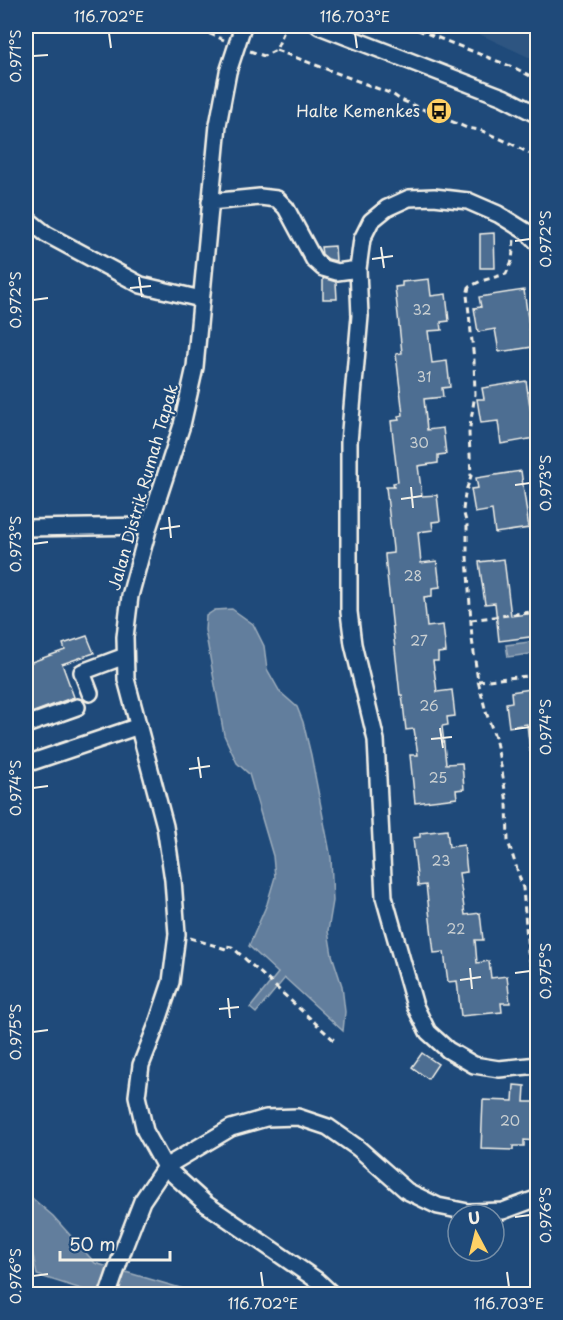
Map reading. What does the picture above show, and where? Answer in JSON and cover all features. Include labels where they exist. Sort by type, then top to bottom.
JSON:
[{"type":"street","name":"Jalan Distrik Rumah Tapak","points":[[243,26],[228,72],[218,125],[195,367],[182,425],[149,526],[130,596],[124,637],[126,679],[165,826],[173,880],[177,934],[171,982],[141,1065],[137,1096],[145,1131],[165,1167],[206,1204],[318,1281],[332,1294]]},
{"type":"street","points":[[319,26],[503,98],[537,115]]},
{"type":"street","points":[[210,202],[260,197],[277,199],[286,208],[314,260],[323,268],[337,272],[358,269]]},
{"type":"street","points":[[537,243],[527,232],[498,214],[468,201],[434,197],[409,198],[387,208],[371,221],[362,239],[358,269],[360,316],[349,442],[350,612],[353,644],[376,740],[384,897],[415,1006],[428,1032],[447,1050],[474,1065],[499,1069],[537,1065]]},
{"type":"street","points":[[26,218],[46,234],[141,285],[201,299]]},
{"type":"street","points":[[26,528],[149,526]]},
{"type":"street","points":[[90,693],[82,672],[125,656]]},
{"type":"street","points":[[26,725],[77,707]]},
{"type":"street","points":[[26,764],[139,726]]},
{"type":"street","points":[[108,1294],[142,1201],[165,1167],[231,1128],[266,1118],[298,1117],[328,1127],[358,1148],[407,1191],[438,1206],[468,1212],[503,1211],[537,1198]]},
{"type":"path","points":[[408,26],[515,68],[537,80]]},
{"type":"path","points":[[276,50],[392,94],[467,128],[480,130],[537,158]]},
{"type":"path","points":[[516,225],[512,261],[506,274],[481,281],[470,287],[467,295],[475,394],[469,433],[471,476],[465,494],[464,510],[467,525],[471,620],[478,681],[495,737],[502,771],[507,803],[508,841],[523,888],[528,952],[537,976]]},
{"type":"path","points":[[471,620],[537,611]]},
{"type":"path","points":[[478,681],[537,675]]},
{"type":"path","points":[[177,934],[226,949],[226,946],[232,947],[336,1042]]},
{"type":"shaded area","points":[[462,26],[537,26],[537,61]]},
{"type":"shaded area","points":[[232,609],[253,624],[264,646],[267,669],[280,692],[297,707],[303,722],[331,858],[333,901],[328,931],[332,955],[342,986],[345,1012],[343,1031],[285,978],[256,1013],[250,1008],[278,973],[249,946],[267,904],[275,877],[273,856],[249,774],[237,763],[224,735],[205,630],[206,616],[215,610]]},
{"type":"shaded area","points":[[537,641],[537,653],[508,657],[506,645]]},
{"type":"shaded area","points":[[26,1193],[53,1216],[95,1263],[208,1294],[97,1294],[37,1275],[31,1245],[26,1234]]},
{"type":"building","points":[[494,233],[495,268],[480,268],[480,234]]},
{"type":"building","points":[[335,246],[336,261],[322,254],[321,247]]},
{"type":"building","points":[[323,278],[336,282],[337,299],[323,299]]},
{"type":"building","points":[[429,279],[431,296],[446,294],[449,321],[441,322],[442,330],[428,331],[432,363],[447,361],[450,387],[442,388],[443,397],[424,399],[427,430],[443,428],[446,454],[438,455],[438,463],[418,466],[422,496],[437,495],[440,521],[432,522],[433,530],[418,532],[421,563],[437,561],[440,587],[432,588],[432,596],[424,597],[427,627],[443,625],[446,652],[438,653],[438,661],[433,661],[437,692],[452,690],[455,716],[447,717],[448,725],[442,726],[446,764],[462,763],[464,789],[456,790],[457,798],[415,803],[410,755],[418,755],[414,729],[406,730],[402,695],[400,695],[385,556],[385,554],[393,553],[386,487],[394,487],[393,483],[398,482],[391,421],[399,420],[398,416],[403,415],[396,354],[402,353],[395,287],[402,286],[402,282]]},
{"type":"building","points":[[524,290],[532,347],[499,352],[495,329],[478,332],[474,308],[481,307],[479,297]]},
{"type":"building","points":[[526,381],[535,438],[501,444],[498,421],[481,423],[477,399],[484,399],[482,388]]},
{"type":"building","points":[[521,471],[529,528],[495,533],[492,510],[475,513],[471,489],[478,488],[476,478]]},
{"type":"building","points":[[504,559],[511,616],[537,613],[537,636],[499,641],[495,603],[485,604],[479,562]]},
{"type":"building","points":[[87,636],[94,653],[62,664],[74,697],[26,715],[26,664],[65,650],[63,644]]},
{"type":"building","points":[[537,688],[537,751],[530,751],[527,724],[509,727],[506,703],[512,702],[511,692]]},
{"type":"building","points":[[447,830],[449,847],[464,845],[467,872],[459,873],[465,915],[480,913],[483,940],[475,940],[477,963],[489,961],[491,978],[507,976],[510,1003],[501,1003],[502,1012],[461,1016],[457,981],[448,982],[444,952],[434,953],[426,885],[418,886],[413,838],[420,837],[420,833]]},
{"type":"building","points":[[422,1053],[438,1064],[428,1079],[412,1067]]},
{"type":"building","points":[[514,1085],[525,1086],[524,1102],[537,1102],[537,1141],[524,1140],[524,1146],[513,1146],[513,1150],[481,1149],[483,1100],[513,1101]]},
{"type":"place","name":"Halte Kemenkes","points":[[439,111]]}]
